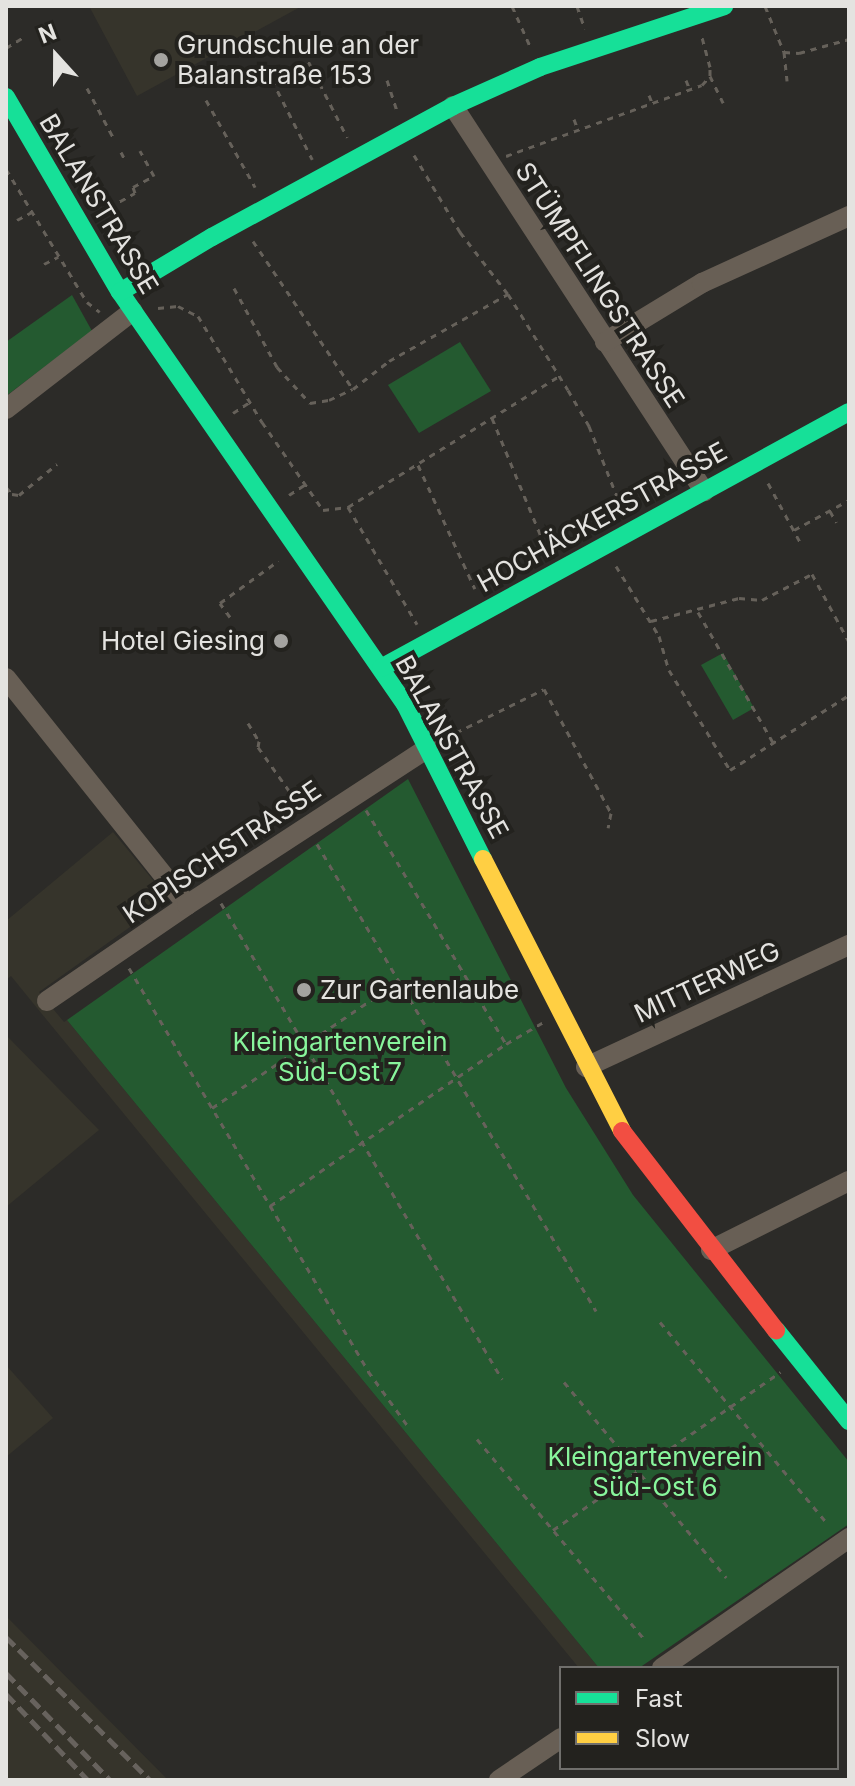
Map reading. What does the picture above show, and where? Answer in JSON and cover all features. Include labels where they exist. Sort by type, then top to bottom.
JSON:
[{"type":"street","points":[[120,292],[238,223],[453,106],[540,67],[724,6]]},
{"type":"street","name":"BALANSTRASSE","points":[[6,97],[120,292],[381,668],[428,748],[586,1067],[637,1156],[849,1421]]},
{"type":"street","name":"STÜMPFLINGSTRASSE","points":[[453,106],[704,491]]},
{"type":"street","points":[[605,342],[702,283],[849,216]]},
{"type":"street","points":[[6,409],[133,311]]},
{"type":"street","name":"HOCHÄCKERSTRASSE","points":[[381,668],[849,412]]},
{"type":"street","points":[[6,678],[187,905]]},
{"type":"street","name":"KOPISCHSTRASSE","points":[[47,1001],[187,905],[314,834],[428,748]]},
{"type":"street","name":"MITTERWEG","points":[[586,1067],[849,945]]},
{"type":"street","points":[[711,1250],[849,1181]]},
{"type":"street","points":[[665,1666],[849,1538]]},
{"type":"street","points":[[499,1780],[559,1739]]},
{"type":"path","points":[[512,6],[540,67]]},
{"type":"path","points":[[765,6],[784,52],[787,81]]},
{"type":"path","points":[[695,14],[710,76],[723,103]]},
{"type":"path","points":[[6,48],[22,38]]},
{"type":"path","points":[[784,52],[799,53],[849,39]]},
{"type":"path","points":[[303,51],[357,158]]},
{"type":"path","points":[[489,161],[653,105],[702,85],[710,76]]},
{"type":"path","points":[[272,80],[321,178]]},
{"type":"path","points":[[387,80],[405,134],[425,178],[460,232],[508,294],[589,426],[631,531]]},
{"type":"path","points":[[686,80],[690,90]]},
{"type":"path","points":[[87,88],[114,139]]},
{"type":"path","points":[[649,95],[653,105]]},
{"type":"path","points":[[206,100],[267,207]]},
{"type":"path","points":[[613,110],[616,118]]},
{"type":"path","points":[[574,119],[579,131]]},
{"type":"path","points":[[81,224],[135,193],[133,187],[154,176],[140,151]]},
{"type":"path","points":[[121,152],[126,162]]},
{"type":"path","points":[[6,169],[87,302],[115,324]]},
{"type":"path","points":[[17,220],[32,212]]},
{"type":"path","points":[[238,223],[271,263],[353,389]]},
{"type":"path","points":[[44,264],[59,256]]},
{"type":"path","points":[[234,288],[267,352],[299,395],[310,403],[329,400],[353,389],[389,361],[508,294]]},
{"type":"path","points":[[154,309],[178,306],[198,316],[250,402],[323,510],[348,507],[559,376]]},
{"type":"path","points":[[227,416],[250,402]]},
{"type":"path","points":[[492,418],[556,572]]},
{"type":"path","points":[[757,462],[800,542]]},
{"type":"path","points":[[6,487],[12,494],[19,495],[57,464]]},
{"type":"path","points":[[417,464],[441,509],[484,611]]},
{"type":"path","points":[[284,498],[306,484]]},
{"type":"path","points":[[794,530],[849,500]]},
{"type":"path","points":[[348,507],[417,625],[407,631]]},
{"type":"path","points":[[830,510],[836,522]]},
{"type":"path","points":[[603,546],[650,621],[669,670],[730,770],[849,695]]},
{"type":"path","points":[[230,617],[220,603],[281,558]]},
{"type":"path","points":[[650,621],[739,598],[762,600],[812,574],[849,642]]},
{"type":"path","points":[[697,611],[774,744]]},
{"type":"path","points":[[452,735],[544,689],[611,813],[608,828]]},
{"type":"path","points":[[248,723],[259,741],[258,747],[314,834],[596,1311]]},
{"type":"path","points":[[366,809],[506,1044]]},
{"type":"path","points":[[224,908],[365,1141],[502,1379]]},
{"type":"path","points":[[132,973],[368,1371],[408,1426]]},
{"type":"path","points":[[212,1108],[399,981]]},
{"type":"path","points":[[270,1206],[506,1044],[560,1013]]},
{"type":"path","points":[[660,1322],[825,1521]]},
{"type":"path","points":[[553,1530],[778,1374]]},
{"type":"path","points":[[564,1382],[726,1577]]},
{"type":"path","points":[[477,1439],[644,1639]]},
{"type":"shaded area","name":"Grundschule an der Balanstraße 153","points":[[89,6],[302,6],[137,96]]},
{"type":"shaded area","points":[[113,832],[162,891],[163,899],[151,912],[39,992],[64,1022],[67,1020],[597,1666],[577,1666],[11,976],[6,980],[6,921]]},
{"type":"shaded area","points":[[6,1035],[99,1130],[6,1207]]},
{"type":"shaded area","points":[[6,1365],[53,1418],[6,1457]]},
{"type":"shaded area","points":[[6,1616],[168,1780],[6,1780]]},
{"type":"green space","points":[[72,295],[92,331],[6,396],[6,342]]},
{"type":"green space","points":[[460,342],[491,391],[419,433],[388,385]]},
{"type":"green space","points":[[723,653],[754,708],[733,720],[701,665]]},
{"type":"green space","name":"Kleingartenverein Süd-Ost 7","points":[[408,779],[566,1088],[633,1195],[849,1462],[849,1524],[642,1666],[597,1666],[67,1020]]},
{"type":"railway","points":[[6,1637],[150,1780]]},
{"type":"railway","points":[[6,1673],[110,1780]]},
{"type":"railway","points":[[6,1694],[88,1780]]},
{"type":"traffic: fast","points":[[120,292],[212,237],[453,106],[540,67],[724,6]]},
{"type":"traffic: fast","points":[[6,97],[120,292],[405,704],[483,859]]},
{"type":"traffic: fast","points":[[381,668],[849,412]]},
{"type":"traffic: fast","points":[[776,1330],[849,1421]]},
{"type":"traffic: slow","points":[[483,859],[622,1131]]},
{"type":"traffic: jam","points":[[622,1131],[776,1330]]},
{"type":"place","name":"Grundschule an der Balanstraße 153","points":[[161,60]]},
{"type":"place","name":"Hotel Giesing","points":[[281,641]]},
{"type":"place","name":"Zur Gartenlaube","points":[[304,990]]},
{"type":"park label","name":"Kleingartenverein Süd-Ost 6","points":[[655,1472]]}]
